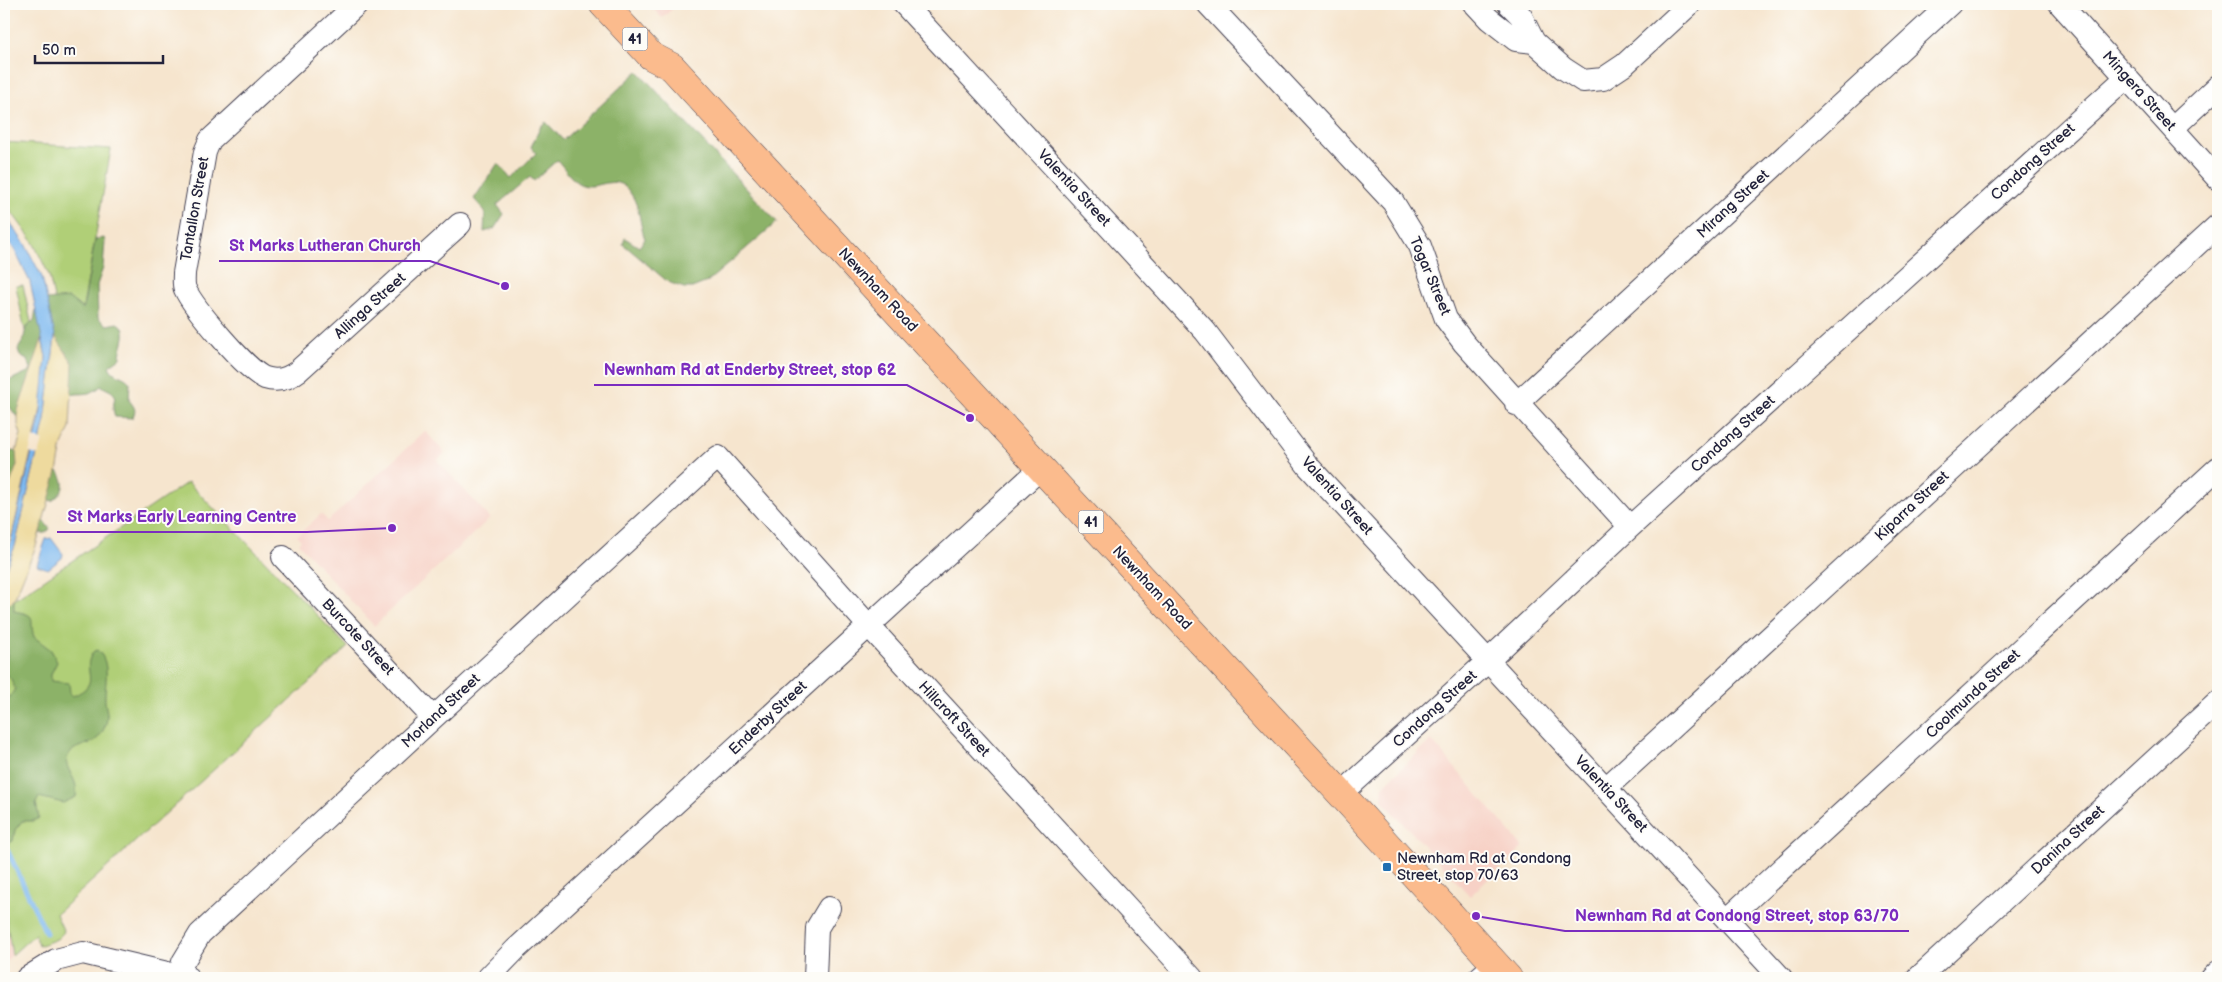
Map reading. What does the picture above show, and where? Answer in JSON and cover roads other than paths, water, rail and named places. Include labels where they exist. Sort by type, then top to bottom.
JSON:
[{"type":"main road","name":"Newnham Road","points":[[603,4],[651,56],[672,67],[1341,794],[1494,973]]},
{"type":"main road","name":"Newnham Road","points":[[627,4],[664,44],[672,67]]},
{"type":"street","name":"Tantallon Street","points":[[275,380],[267,379],[255,371],[205,319],[186,289],[184,273],[205,152],[215,134],[357,4]]},
{"type":"street","name":"Valentia Street","points":[[904,4],[1205,331],[1308,466],[1782,978]]},
{"type":"street","name":"Togar Street","points":[[1208,4],[1393,202],[1420,246],[1446,318],[1464,343],[1516,404],[1630,527]]},
{"type":"street","points":[[1475,4],[1489,19],[1516,40],[1534,42]]},
{"type":"street","points":[[1509,4],[1521,16],[1534,42],[1563,68],[1583,81],[1603,80],[1624,65],[1690,4]]},
{"type":"street","name":"Mirang Street","points":[[1516,404],[1950,4]]},
{"type":"street","name":"Mingera Street","points":[[2060,4],[2218,179]]},
{"type":"street","name":"Condong Street","points":[[1341,794],[1630,527],[2127,77]]},
{"type":"street","points":[[2173,128],[2218,86]]},
{"type":"street","name":"Allinga Street","points":[[275,380],[284,379],[298,371],[460,224]]},
{"type":"street","name":"Kiparra Street","points":[[1606,788],[2218,225]]},
{"type":"street","name":"Hillcroft Street","points":[[718,457],[868,625],[1192,978]]},
{"type":"street","name":"Morland Street","points":[[183,977],[183,962],[200,934],[718,457]]},
{"type":"street","name":"Enderby Street","points":[[488,975],[1041,468]]},
{"type":"street","name":"Coolmunda Street","points":[[1727,919],[2218,468]]},
{"type":"street","name":"Burcote Street","points":[[283,557],[433,718]]},
{"type":"street","name":"Danina Street","points":[[1918,978],[2218,702]]},
{"type":"street","points":[[816,978],[816,928],[830,908]]},
{"type":"street","points":[[27,978],[56,960],[83,953],[183,977]]},
{"type":"street","points":[[2212,978],[2218,972]]},
{"type":"water","points":[[4,214],[25,244],[42,277],[55,336],[45,420],[15,546],[4,573],[4,562],[10,545],[40,419],[46,357],[30,282],[15,251],[4,234]]},
{"type":"water","points":[[51,538],[63,554],[62,558],[48,569],[37,565],[46,539]]},
{"type":"waterway","points":[[4,843],[46,933]]},
{"type":"place","name":"St Marks Lutheran Church","points":[[505,286]]},
{"type":"place","name":"Newnham Rd at Enderby Street, stop 62","points":[[970,418]]},
{"type":"place","name":"St Marks Early Learning Centre","points":[[392,528]]},
{"type":"place","name":"Newnham Rd at Condong Street, stop 70/63","points":[[1387,867]]},
{"type":"place","name":"Newnham Rd at Condong Street, stop 63/70","points":[[1476,916]]}]
